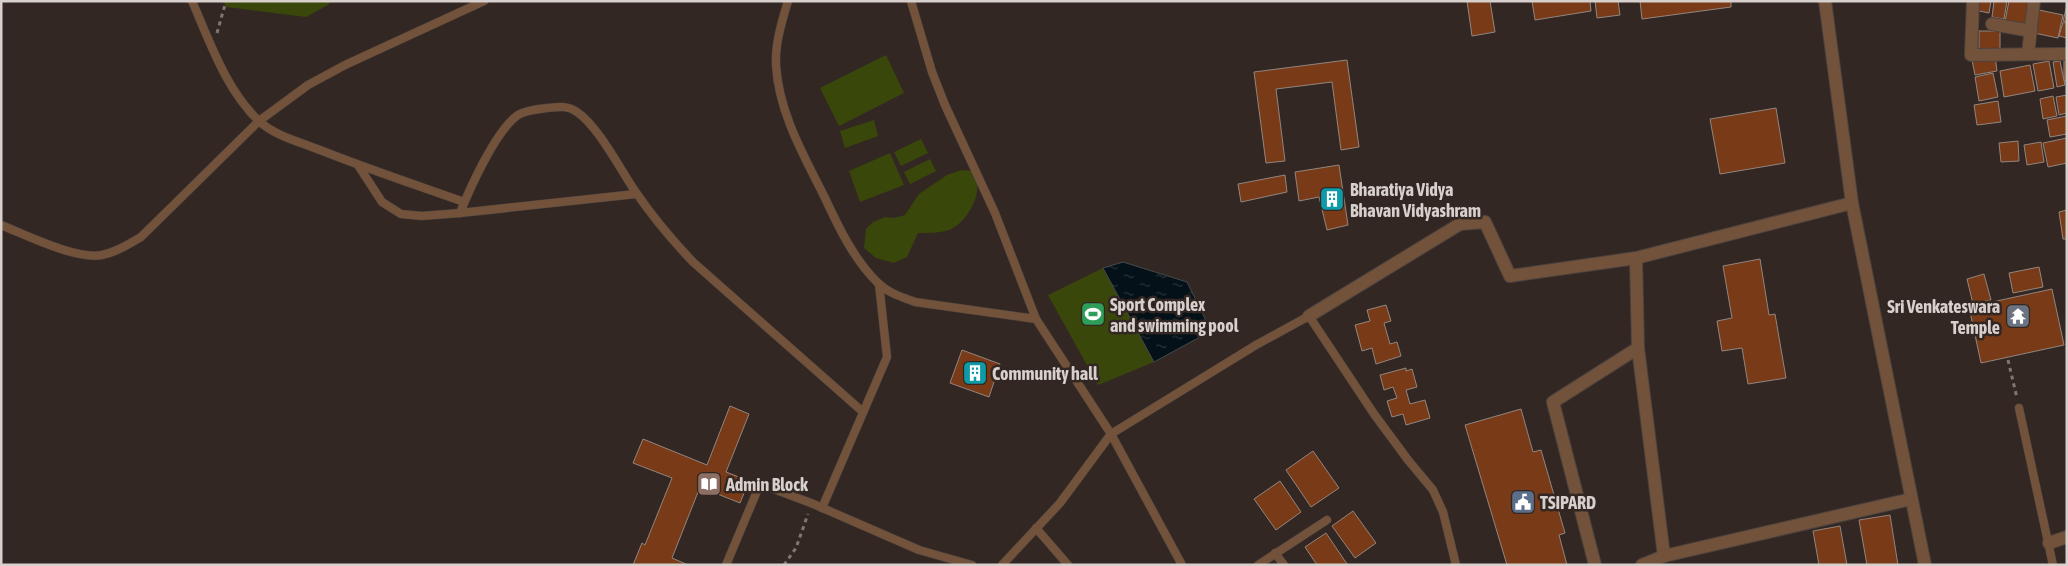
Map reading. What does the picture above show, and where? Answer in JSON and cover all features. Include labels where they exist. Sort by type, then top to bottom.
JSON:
[{"type":"street","points":[[1825,1],[1852,203],[1925,565]]},
{"type":"street","points":[[1973,1],[1971,54],[2067,54]]},
{"type":"street","points":[[2028,54],[2034,1]]},
{"type":"street","points":[[1992,24],[2030,31]]},
{"type":"street","points":[[1309,316],[1460,224],[1485,222],[1510,276],[1636,258],[1852,203]]},
{"type":"street","points":[[1636,258],[1638,348],[1664,560]]},
{"type":"street","points":[[1595,565],[1553,402],[1638,348]]},
{"type":"street","points":[[1642,565],[1911,499]]},
{"type":"street","points":[[2049,544],[2067,538]]},
{"type":"lane","points":[[192,1],[226,76],[240,99],[259,121],[275,132],[464,202]]},
{"type":"lane","points":[[1,225],[51,246],[82,254],[100,255],[119,250],[142,237],[259,121],[308,85],[345,64],[484,1]]},
{"type":"lane","points":[[788,1],[780,27],[776,63],[781,100],[791,130],[838,226],[878,284],[897,295],[915,302],[1036,318]]},
{"type":"lane","points":[[911,1],[932,72],[996,214],[1036,318],[1111,434],[1182,565]]},
{"type":"lane","points":[[460,213],[495,141],[519,114],[534,109],[563,106],[575,111],[588,122],[636,194],[693,262],[864,412]]},
{"type":"lane","points":[[358,164],[382,202],[401,214],[422,216],[460,213],[636,194]]},
{"type":"lane","points":[[822,508],[887,357],[878,284]]},
{"type":"lane","points":[[1002,565],[1060,503],[1111,434],[1256,345],[1309,316],[1374,414],[1433,490],[1443,512],[1456,565]]},
{"type":"lane","points":[[2019,408],[2053,565]]},
{"type":"lane","points":[[726,565],[760,484],[811,503],[919,550],[972,565]]},
{"type":"lane","points":[[1258,565],[1327,520]]},
{"type":"lane","points":[[1036,528],[1068,565]]},
{"type":"lane","points":[[1275,553],[1284,565]]},
{"type":"path","points":[[213,48],[226,1]]},
{"type":"path","points":[[2008,360],[2019,408]]},
{"type":"path","points":[[784,565],[796,548],[807,520],[811,503]]},
{"type":"green space","points":[[222,1],[331,1],[328,5],[306,17],[227,7]]},
{"type":"green space","points":[[886,55],[904,93],[839,126],[820,88]]},
{"type":"green space","points":[[874,120],[878,136],[845,148],[840,131]]},
{"type":"green space","points":[[921,139],[928,153],[901,166],[894,152]]},
{"type":"green space","points":[[890,153],[904,185],[860,202],[849,171]]},
{"type":"green space","points":[[930,159],[936,171],[910,184],[904,172]]},
{"type":"green space","points":[[961,170],[972,171],[977,182],[977,189],[974,203],[966,217],[955,227],[942,232],[918,233],[907,257],[894,263],[876,258],[864,248],[866,229],[873,222],[885,217],[894,218],[905,215],[919,194],[947,175]]},
{"type":"green space","name":"Sport Complex and swimming pool","points":[[1103,268],[1154,362],[1098,385],[1048,295]]},
{"type":"water","points":[[1123,262],[1187,282],[1211,331],[1154,362],[1103,268]]},
{"type":"building","points":[[1467,1],[1490,1],[1495,32],[1472,36]]},
{"type":"building","points":[[1532,1],[1592,1],[1590,2],[1591,11],[1535,20]]},
{"type":"building","points":[[1595,1],[1618,1],[1620,15],[1597,18]]},
{"type":"building","points":[[1640,1],[1731,1],[1731,7],[1642,19]]},
{"type":"building","points":[[1975,1],[1991,1],[1989,13],[1974,10]]},
{"type":"building","points":[[1994,1],[2007,1],[2004,19],[1992,17]]},
{"type":"building","points":[[2009,1],[2032,1],[2027,26],[2005,21]]},
{"type":"building","points":[[2067,5],[2067,21],[2063,21]]},
{"type":"building","points":[[2039,10],[2063,15],[2058,38],[2034,33]]},
{"type":"building","points":[[2063,22],[2067,23],[2067,38],[2059,36]]},
{"type":"building","points":[[1979,31],[2000,31],[2000,53],[1979,53]]},
{"type":"building","points":[[1995,56],[1997,71],[1975,75],[1972,60]]},
{"type":"building","points":[[2064,57],[2067,57],[2067,81],[2064,81]]},
{"type":"building","points":[[1347,60],[1359,147],[1341,150],[1332,82],[1276,89],[1285,161],[1266,163],[1254,72]]},
{"type":"building","points":[[2049,61],[2054,88],[2038,91],[2033,64]]},
{"type":"building","points":[[2060,61],[2065,85],[2057,87],[2053,62]]},
{"type":"building","points":[[2030,65],[2035,91],[2004,97],[2000,71]]},
{"type":"building","points":[[1993,73],[1998,97],[1979,101],[1975,77]]},
{"type":"building","points":[[2067,95],[2067,113],[2059,115],[2056,97]]},
{"type":"building","points":[[2053,96],[2057,116],[2043,119],[2040,99]]},
{"type":"building","points":[[1998,101],[2001,122],[1977,125],[1974,105]]},
{"type":"building","points":[[1776,108],[1785,163],[1720,174],[1710,119]]},
{"type":"building","points":[[2067,116],[2067,134],[2050,137],[2047,120]]},
{"type":"building","points":[[2067,138],[2067,163],[2048,167],[2043,143]]},
{"type":"building","points":[[2018,141],[2019,161],[2001,162],[1999,143]]},
{"type":"building","points":[[2041,142],[2044,162],[2027,165],[2024,145]]},
{"type":"building","name":"Bharatiya Vidya Bhavan Vidyashram","points":[[1339,165],[1348,225],[1327,230],[1319,197],[1299,201],[1295,172]]},
{"type":"building","points":[[1285,175],[1287,192],[1241,202],[1238,184]]},
{"type":"building","points":[[2067,210],[2067,239],[2063,239],[2059,212]]},
{"type":"building","points":[[1760,259],[1769,315],[1775,314],[1786,378],[1748,384],[1742,348],[1722,351],[1717,321],[1732,318],[1723,266]]},
{"type":"building","points":[[2039,267],[2043,287],[2013,293],[2009,273]]},
{"type":"building","points":[[1984,274],[1991,300],[1973,304],[1967,279]]},
{"type":"building","points":[[2052,289],[2064,345],[1981,363],[1969,307]]},
{"type":"building","points":[[1386,305],[1391,321],[1384,323],[1390,344],[1397,342],[1401,356],[1376,364],[1372,348],[1362,351],[1355,325],[1370,321],[1367,310]]},
{"type":"building","name":"Community hall","points":[[962,350],[1000,364],[989,397],[950,383]]},
{"type":"building","points":[[1406,368],[1406,371],[1412,369],[1417,387],[1406,390],[1410,404],[1425,400],[1430,418],[1406,425],[1403,414],[1392,417],[1387,401],[1397,398],[1393,387],[1384,390],[1380,375]]},
{"type":"building","name":"Admin Block","points":[[730,406],[749,414],[726,472],[749,481],[740,503],[700,487],[672,558],[688,565],[633,565],[642,543],[645,545],[672,478],[633,463],[643,439],[707,465]]},
{"type":"building","points":[[1521,409],[1533,452],[1541,450],[1565,533],[1559,535],[1567,565],[1507,565],[1465,425]]},
{"type":"building","points":[[1313,451],[1339,488],[1311,507],[1286,470]]},
{"type":"building","points":[[1280,481],[1301,512],[1276,530],[1254,499]]},
{"type":"building","points":[[1353,511],[1376,543],[1355,558],[1332,526]]},
{"type":"building","points":[[1890,515],[1898,565],[1867,565],[1859,520]]},
{"type":"building","points":[[1840,526],[1847,565],[1819,565],[1813,531]]},
{"type":"building","points":[[1326,533],[1347,564],[1317,565],[1305,547]]},
{"type":"place","name":"Bharatiya Vidya Bhavan Vidyashram","points":[[1332,199]]},
{"type":"place","name":"Sport Complex and swimming pool","points":[[1093,314]]},
{"type":"place","name":"Sri Venkateswara Temple","points":[[2018,316]]},
{"type":"place","name":"Community hall","points":[[975,373]]},
{"type":"place","name":"Admin Block","points":[[709,484]]},
{"type":"place","name":"TSIPARD","points":[[1523,502]]}]
